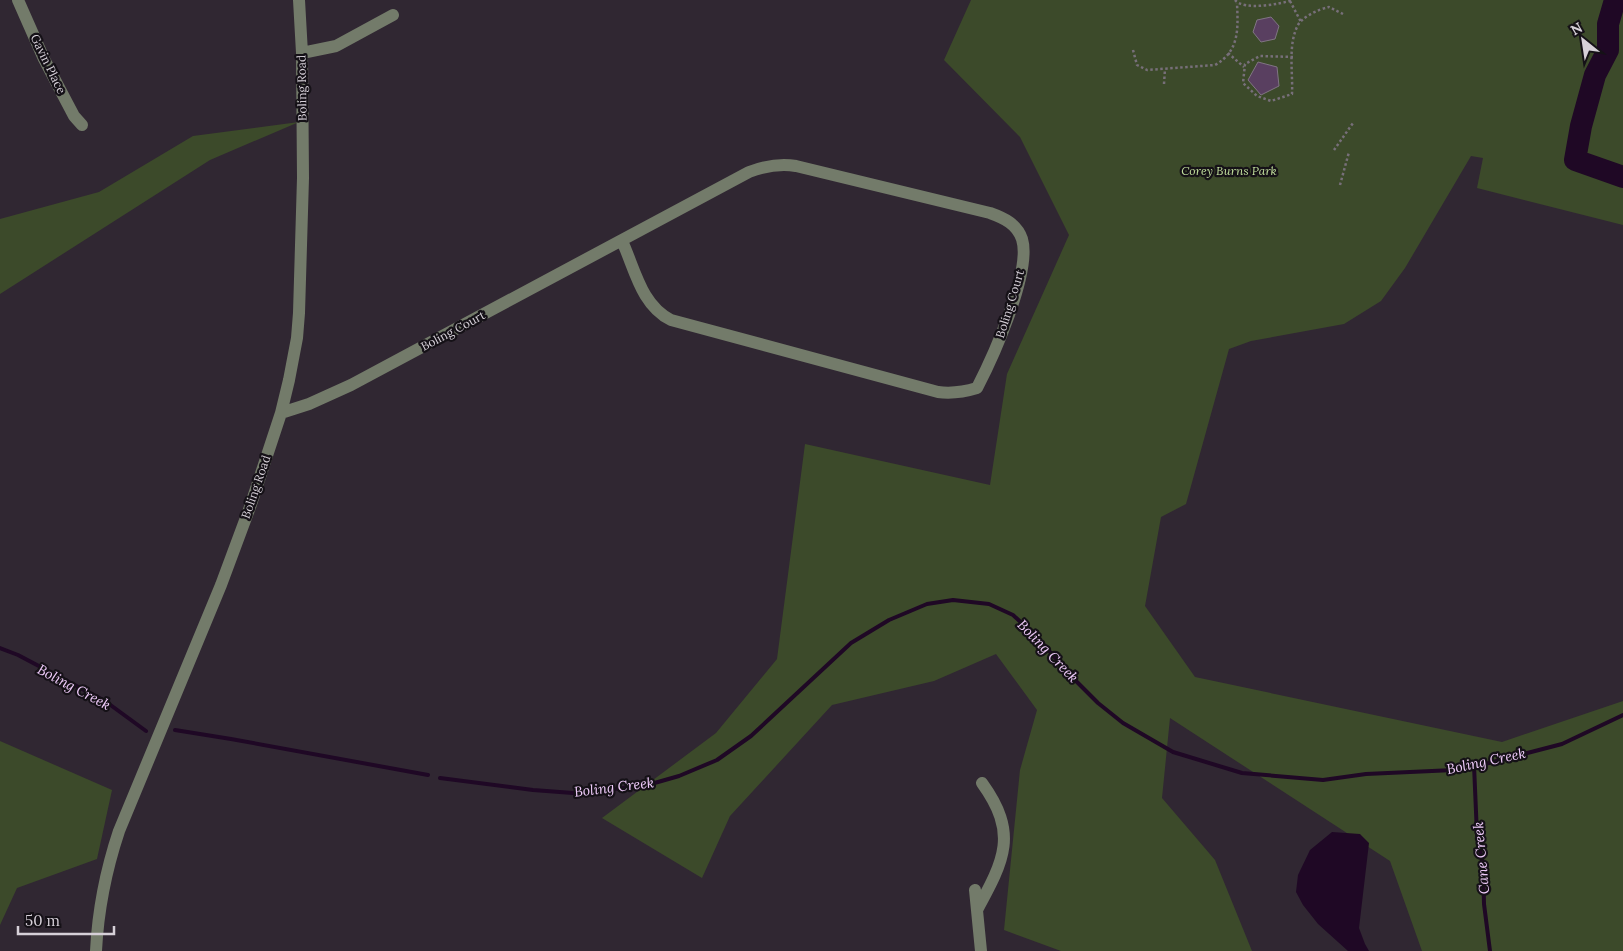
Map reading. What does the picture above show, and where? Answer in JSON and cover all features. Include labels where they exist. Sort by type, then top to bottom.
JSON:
[{"type":"street","name":"Gavin Place","points":[[18,0],[44,59],[74,116],[82,125]]},
{"type":"street","name":"Boling Road","points":[[96,951],[104,886],[119,831],[221,585],[250,507],[281,413],[297,338],[299,313],[303,178],[302,52],[299,0]]},
{"type":"street","points":[[302,52],[336,46],[393,15]]},
{"type":"street","name":"Boling Court","points":[[281,413],[310,404],[351,385],[761,167],[787,165],[1004,218],[1011,222],[1019,233],[1023,247],[1023,261],[1020,281],[993,357],[977,388],[949,394],[671,320],[654,309],[648,302],[622,241]]},
{"type":"street","points":[[978,910],[999,865],[1005,838],[1003,823],[996,806],[982,783]]},
{"type":"street","points":[[976,890],[981,951]]},
{"type":"path","points":[[1133,50],[1137,65],[1147,70],[1215,65],[1224,60],[1236,42],[1238,22],[1236,1],[1248,6],[1292,0],[1301,22]]},
{"type":"path","points":[[1293,57],[1260,56],[1245,64],[1243,83],[1256,96],[1271,101],[1292,94],[1293,57],[1292,46],[1297,26],[1316,10],[1329,7],[1343,14]]},
{"type":"path","points":[[1228,53],[1245,67]]},
{"type":"path","points":[[1164,84],[1165,69]]},
{"type":"path","points":[[1334,150],[1353,124]]},
{"type":"path","points":[[1340,185],[1349,152]]},
{"type":"green space","name":"Corey Burns Park","points":[[971,0],[1623,0],[1623,225],[1477,188],[1483,158],[1471,156],[1405,268],[1381,301],[1344,324],[1251,341],[1229,349],[1186,504],[1161,517],[1145,606],[1195,677],[1502,742],[1623,701],[1623,951],[1422,951],[1390,861],[1170,718],[1162,798],[1215,860],[1252,951],[1061,951],[1004,930],[1020,770],[1037,710],[996,654],[934,681],[832,705],[730,816],[702,878],[602,818],[716,733],[777,659],[805,444],[990,485],[1007,374],[1069,235],[1020,137],[944,60]]},
{"type":"green space","points":[[299,122],[210,160],[0,294],[0,219],[99,192],[193,136]]},
{"type":"green space","points":[[0,741],[112,790],[97,859],[17,888],[0,925]]},
{"type":"shaded area","points":[[1332,832],[1360,834],[1369,843],[1359,928],[1369,951],[1348,951],[1318,924],[1303,905],[1296,892],[1298,875],[1310,850]]},
{"type":"building","points":[[1271,17],[1279,26],[1275,39],[1261,42],[1253,32],[1257,20]]},
{"type":"building","points":[[1258,62],[1277,67],[1279,86],[1261,95],[1248,80]]},
{"type":"waterway","points":[[1615,0],[1608,24],[1608,50],[1595,75],[1581,126],[1575,160],[1623,177]]},
{"type":"waterway","name":"Boling Creek","points":[[440,778],[533,790],[573,793],[644,786],[679,776],[717,760],[751,736],[851,643],[889,620],[927,604],[953,600],[989,604],[1013,615],[1039,639],[1068,673],[1098,703],[1123,723],[1173,752],[1242,773],[1323,780],[1366,774],[1454,770],[1562,744],[1623,715]]},
{"type":"waterway","name":"Boling Creek","points":[[0,648],[18,655],[105,701],[146,731]]},
{"type":"waterway","name":"Boling Creek","points":[[175,730],[428,775]]},
{"type":"waterway","name":"Cane Creek","points":[[1474,765],[1477,835],[1483,865],[1484,904],[1490,951]]}]
